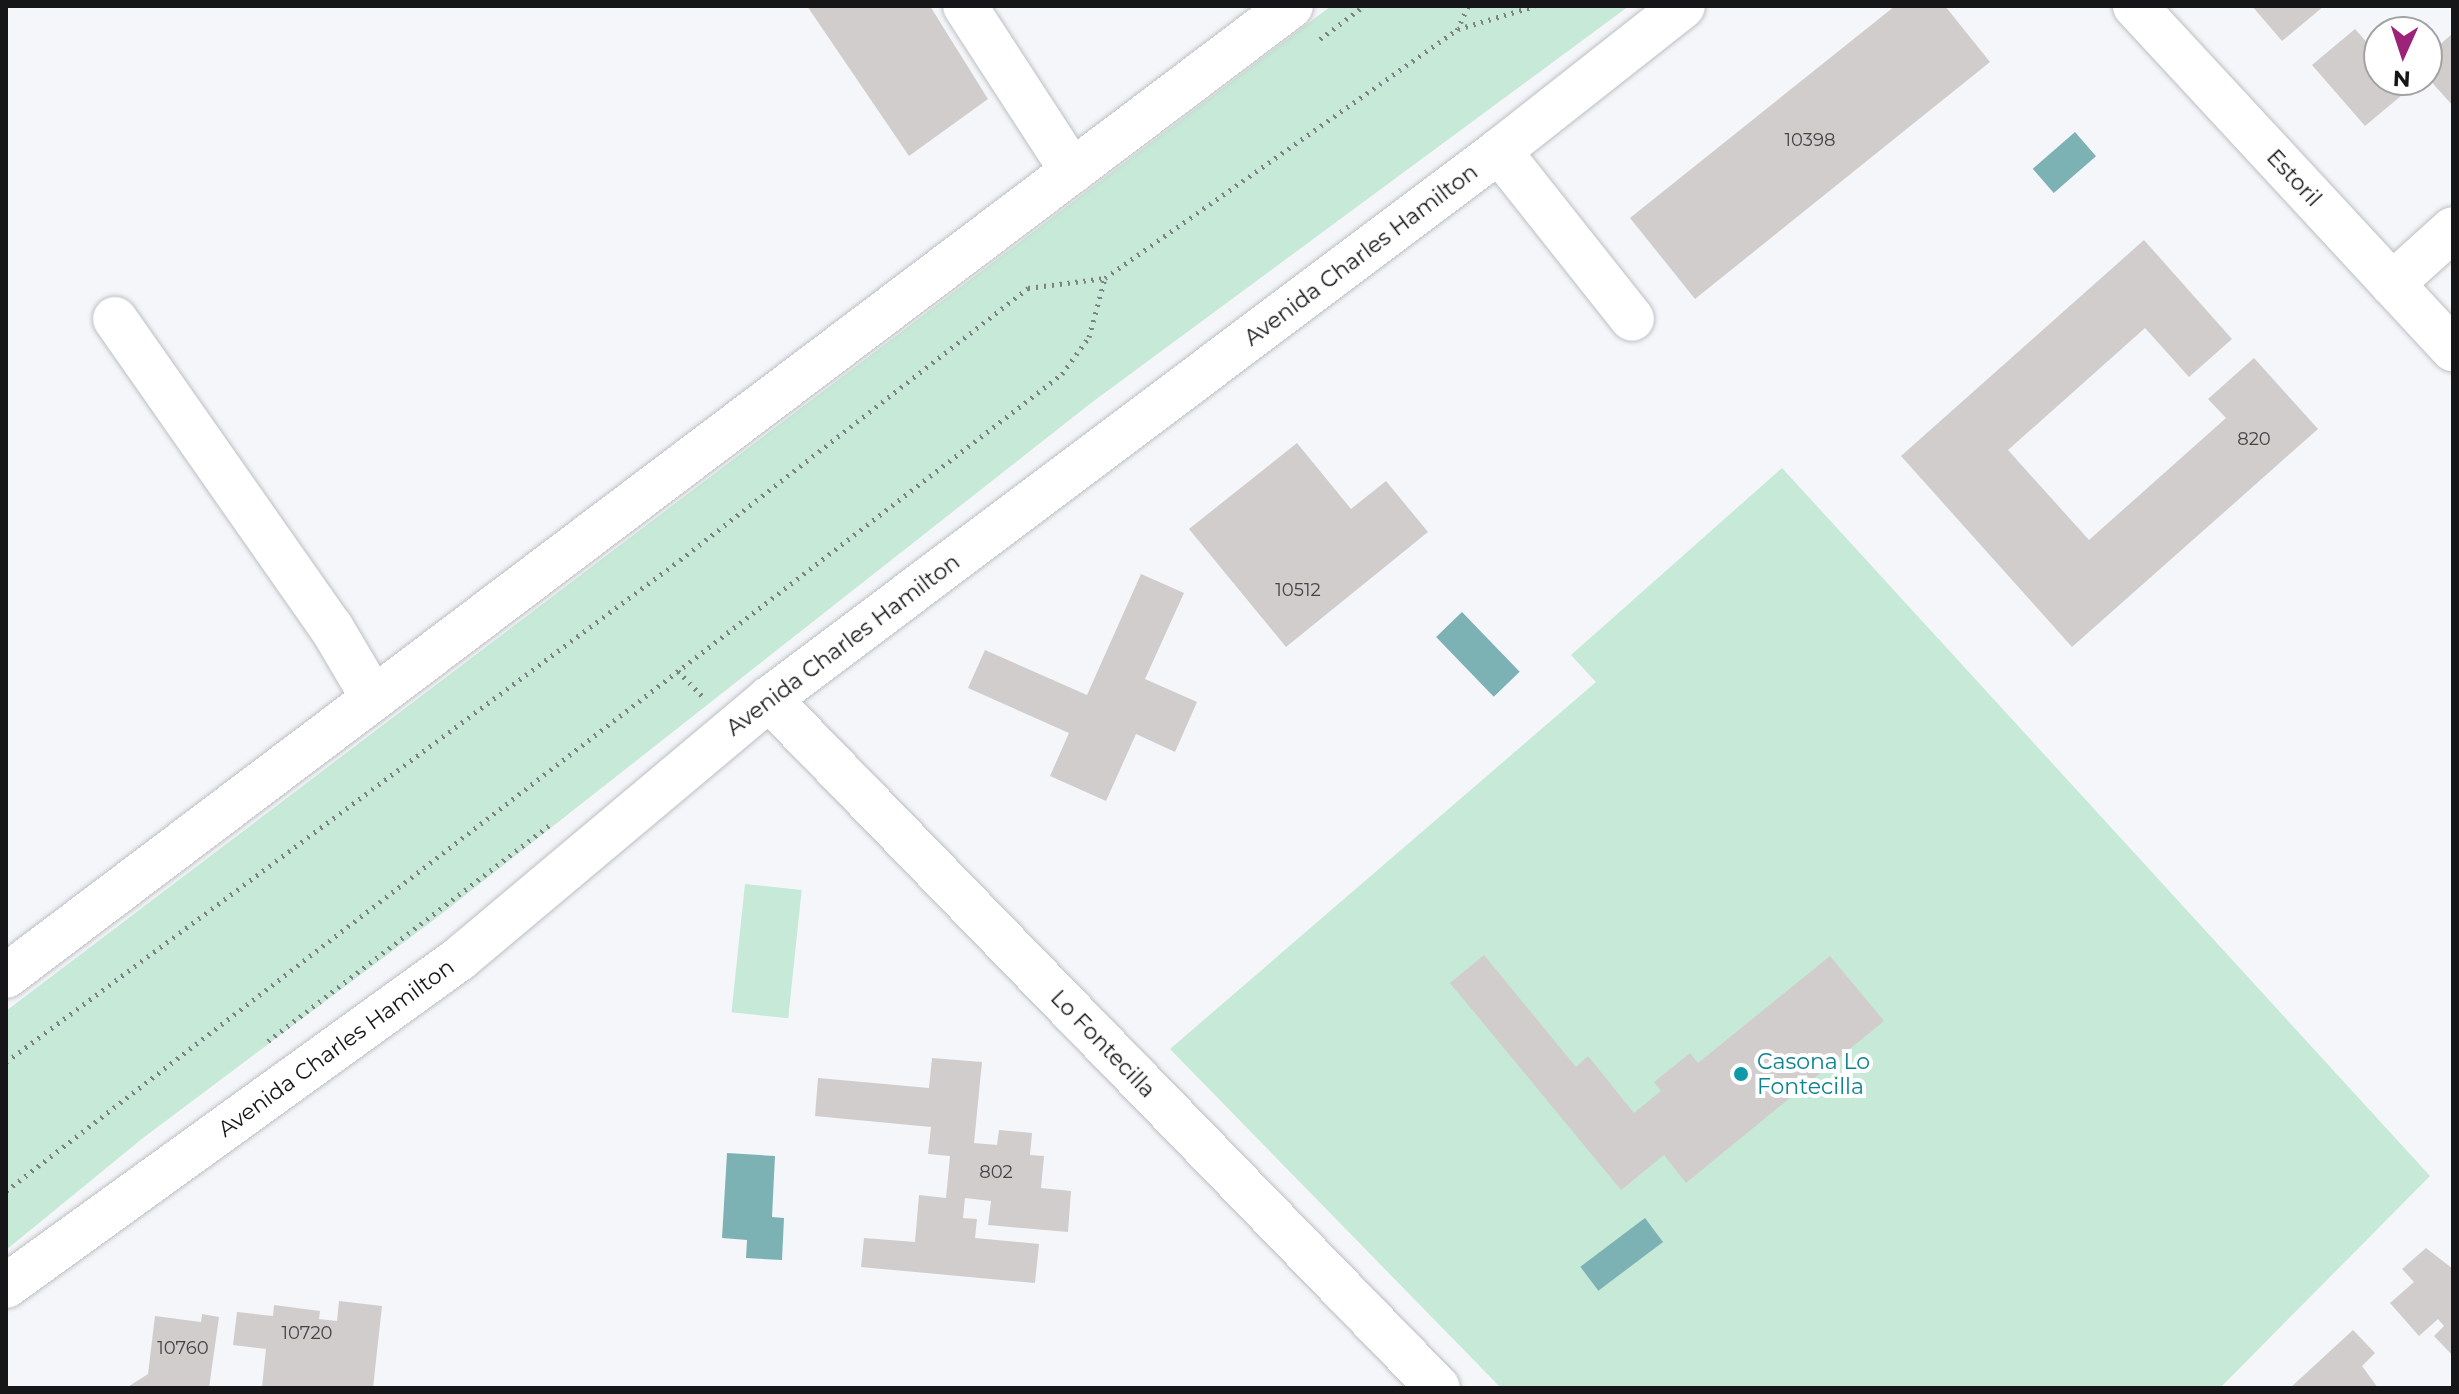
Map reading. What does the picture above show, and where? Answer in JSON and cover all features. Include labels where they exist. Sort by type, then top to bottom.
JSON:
[{"type":"main road","points":[[965,6],[1072,171]]},
{"type":"main road","points":[[6,976],[1291,6]]},
{"type":"main road","name":"Avenida Charles Hamilton","points":[[6,1286],[459,959],[769,699],[1499,151],[1683,6]]},
{"type":"main road","name":"Estoril","points":[[2135,6],[2453,350]]},
{"type":"main road","points":[[1499,151],[1632,319]]},
{"type":"main road","points":[[2392,284],[2453,229]]},
{"type":"main road","points":[[115,319],[323,615],[373,698]]},
{"type":"main road","name":"Lo Fontecilla","points":[[769,699],[1438,1388]]},
{"type":"path","points":[[1457,30],[1468,6]]},
{"type":"path","points":[[6,1062],[655,579],[1028,288],[1105,278],[1457,30],[1535,6]]},
{"type":"path","points":[[6,1191],[1062,374],[1089,337],[1105,278]]},
{"type":"green space","points":[[1331,6],[1629,6],[1091,403],[435,919],[143,1138],[6,1250],[6,1011]]},
{"type":"green space","points":[[1782,468],[2430,1176],[2220,1388],[1501,1388],[1170,1049],[1596,682],[1571,655]]},
{"type":"green space","points":[[745,884],[802,890],[788,1018],[732,1012]]},
{"type":"water","points":[[2075,132],[2096,156],[2054,193],[2033,169]]},
{"type":"water","points":[[1462,612],[1520,672],[1494,697],[1436,637]]},
{"type":"water","points":[[727,1153],[775,1156],[772,1217],[784,1218],[782,1260],[746,1258],[747,1240],[722,1238]]},
{"type":"water","points":[[1645,1218],[1663,1242],[1598,1291],[1580,1267]]},
{"type":"building","points":[[807,6],[930,6],[988,99],[909,156]]},
{"type":"building","points":[[1895,6],[1945,6],[1990,62],[1695,299],[1630,218]]},
{"type":"building","points":[[2252,6],[2324,6],[2282,41]]},
{"type":"building","points":[[2355,29],[2363,38],[2363,96],[2401,96],[2365,126],[2312,65]]},
{"type":"building","points":[[2453,33],[2453,106],[2443,95],[2443,42]]},
{"type":"building","points":[[2144,240],[2232,339],[2189,377],[2145,328],[2008,450],[2089,540],[2226,418],[2208,399],[2254,358],[2318,429],[2072,647],[1901,456]]},
{"type":"building","points":[[1297,443],[1351,509],[1386,481],[1428,532],[1286,647],[1189,529]]},
{"type":"building","points":[[1141,574],[1184,593],[1145,679],[1197,702],[1175,752],[1136,734],[1106,801],[1050,776],[1069,733],[968,688],[985,650],[1087,695]]},
{"type":"building","name":"Casona Lo Fontecilla","points":[[1484,955],[1576,1067],[1588,1056],[1634,1113],[1661,1091],[1654,1082],[1690,1053],[1698,1063],[1830,956],[1884,1021],[1686,1183],[1664,1155],[1621,1190],[1450,983]]},
{"type":"building","points":[[932,1058],[982,1062],[974,1143],[997,1145],[999,1130],[1032,1133],[1030,1155],[1044,1156],[1041,1188],[1071,1191],[1068,1232],[988,1225],[991,1201],[965,1198],[963,1218],[977,1219],[975,1238],[1039,1244],[1035,1283],[861,1267],[864,1238],[915,1242],[919,1195],[946,1198],[950,1156],[928,1154],[931,1127],[815,1116],[818,1078],[929,1088]]},
{"type":"building","points":[[2426,1248],[2453,1269],[2453,1356],[2434,1336],[2444,1326],[2438,1319],[2419,1336],[2390,1303],[2414,1282],[2402,1269]]},
{"type":"building","points":[[339,1301],[382,1306],[373,1388],[262,1387],[266,1349],[233,1345],[237,1312],[273,1316],[274,1305],[320,1311],[319,1319],[337,1321]]},
{"type":"building","points":[[202,1314],[219,1317],[209,1388],[126,1388],[148,1374],[155,1316],[201,1322]]},
{"type":"building","points":[[2353,1330],[2375,1353],[2362,1366],[2378,1388],[2290,1388]]},
{"type":"place","name":"Casona Lo Fontecilla","points":[[1741,1074]]}]
